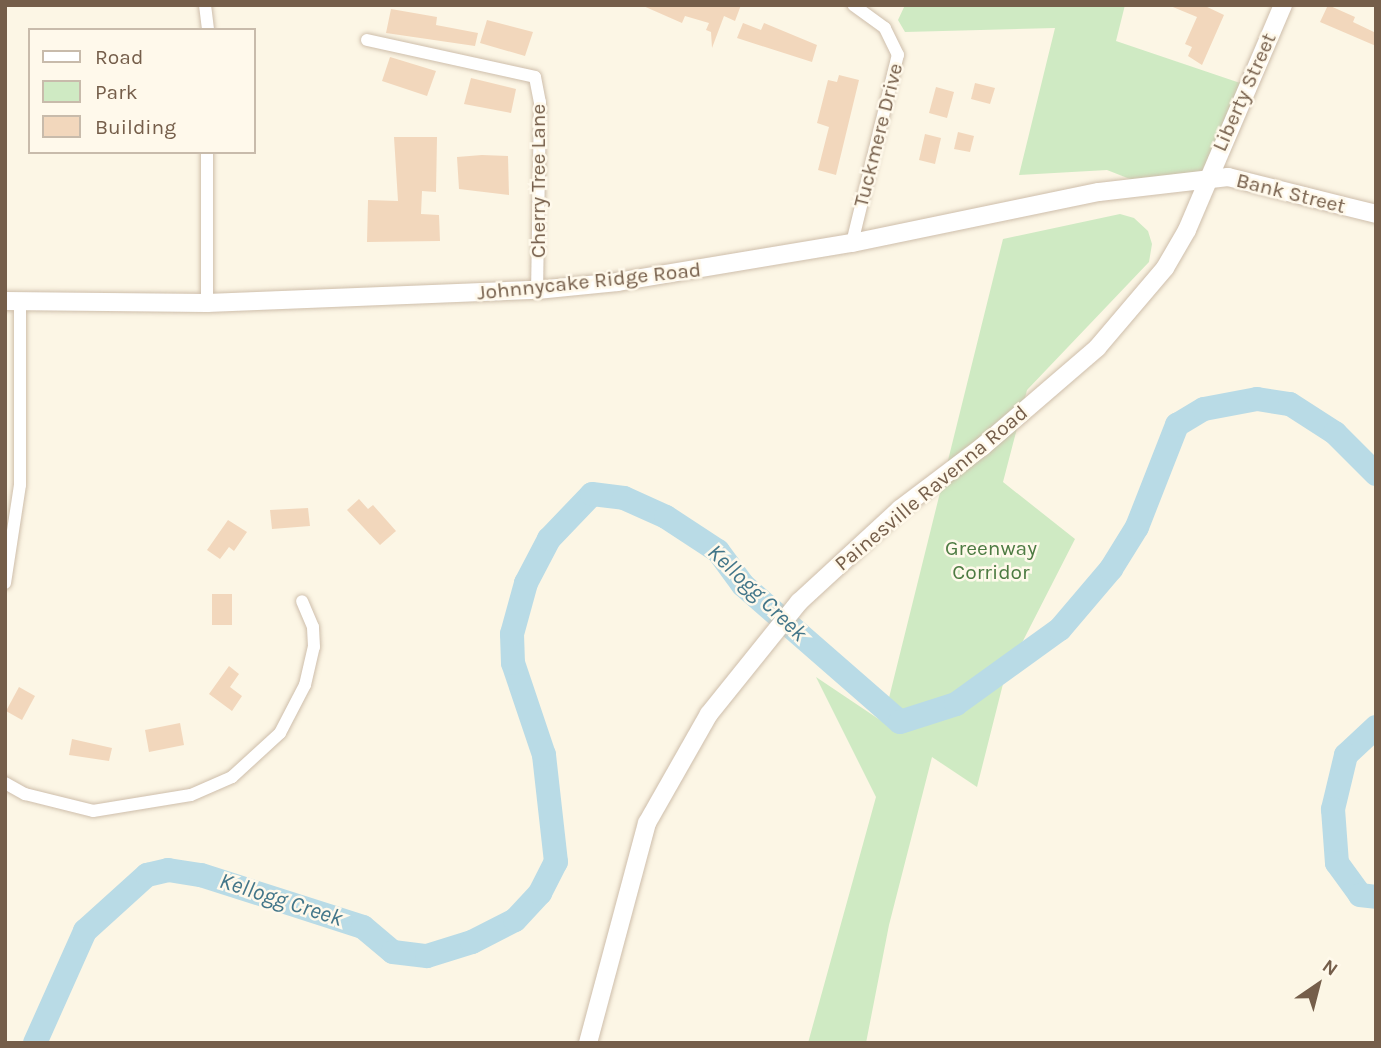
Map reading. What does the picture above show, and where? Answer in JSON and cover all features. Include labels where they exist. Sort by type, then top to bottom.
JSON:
[{"type":"main road","name":"Liberty Street","points":[[1206,180],[1283,5]]},
{"type":"main road","name":"Bank Street","points":[[1206,180],[1228,177],[1376,214]]},
{"type":"main road","name":"Johnnycake Ridge Road","points":[[12,301],[207,303],[537,290],[685,274],[852,243],[1086,194],[1206,180]]},
{"type":"main road","name":"Painesville Ravenna Road","points":[[588,1043],[647,822],[709,714],[799,602],[900,509],[982,447],[1097,348],[1165,268],[1186,230],[1206,180]]},
{"type":"street","points":[[205,5],[208,28]]},
{"type":"street","name":"Tuckmere Drive","points":[[852,243],[898,55],[885,27],[853,5]]},
{"type":"street","name":"Cherry Tree Lane","points":[[367,40],[535,77],[540,102],[537,290]]},
{"type":"street","points":[[207,154],[207,303]]},
{"type":"street","points":[[5,583],[20,485],[12,301]]},
{"type":"street","points":[[5,783],[25,794],[93,811],[191,795],[232,777],[280,733],[305,685],[314,647],[313,627],[302,601]]},
{"type":"green space","points":[[905,5],[1125,5],[1116,41],[1246,85],[1203,175],[1158,190],[1107,170],[1019,175],[1055,28],[905,32],[898,20]]},
{"type":"green space","name":"Greenway Corridor","points":[[1120,214],[1134,218],[1148,231],[1152,244],[1149,262],[1027,390],[1003,482],[1075,539],[1005,676],[977,787],[932,757],[889,925],[866,1043],[808,1043],[876,797],[816,677],[883,722],[1003,239]]},
{"type":"building","points":[[641,5],[741,5],[735,21],[724,16],[712,48],[711,32],[706,30],[709,23],[685,16],[682,23]]},
{"type":"building","points":[[1168,5],[1203,5],[1224,15],[1202,65],[1188,56],[1192,47],[1185,44],[1197,17]]},
{"type":"building","points":[[1328,5],[1355,17],[1353,22],[1376,33],[1376,46],[1320,22]]},
{"type":"building","points":[[391,9],[437,17],[436,25],[478,33],[475,46],[386,33]]},
{"type":"building","points":[[487,20],[533,32],[525,56],[480,43]]},
{"type":"building","points":[[743,23],[761,30],[764,23],[817,45],[812,62],[737,38]]},
{"type":"building","points":[[390,57],[436,71],[427,96],[382,81]]},
{"type":"building","points":[[839,75],[859,80],[836,175],[818,170],[829,127],[817,123],[828,80],[837,82]]},
{"type":"building","points":[[471,78],[516,89],[511,113],[464,104]]},
{"type":"building","points":[[975,83],[995,88],[990,104],[971,99]]},
{"type":"building","points":[[936,87],[954,92],[947,118],[929,113]]},
{"type":"building","points":[[958,132],[974,136],[970,152],[954,149]]},
{"type":"building","points":[[925,134],[941,138],[935,164],[919,160]]},
{"type":"building","points":[[394,137],[437,137],[436,192],[422,191],[421,214],[439,215],[440,241],[367,242],[368,200],[398,201]]},
{"type":"building","points":[[508,156],[509,195],[459,189],[457,157]]},
{"type":"building","points":[[359,499],[368,509],[373,505],[396,531],[380,545],[347,510]]},
{"type":"building","points":[[308,508],[310,526],[272,529],[270,510]]},
{"type":"building","points":[[228,520],[247,532],[234,551],[229,547],[220,559],[207,550]]},
{"type":"building","points":[[212,594],[232,594],[232,625],[212,625]]},
{"type":"building","points":[[229,666],[239,674],[230,687],[242,696],[232,711],[209,694]]},
{"type":"building","points":[[19,687],[35,696],[22,720],[6,711]]},
{"type":"building","points":[[180,723],[184,745],[149,752],[145,730]]},
{"type":"building","points":[[72,739],[112,748],[109,761],[69,755]]},
{"type":"waterway","name":"Kellogg Creek","points":[[35,1043],[85,931],[147,875],[168,870],[201,875],[363,927],[393,952],[427,956],[472,942],[515,920],[540,893],[556,862],[544,755],[513,663],[512,634],[526,583],[549,539],[592,494],[624,498],[666,517],[718,551],[743,585],[900,722],[956,704],[1060,629],[1111,569],[1137,527],[1177,425],[1204,409],[1257,399],[1290,404],[1335,433],[1376,474]]},
{"type":"waterway","name":"Kellogg Creek","points":[[1376,727],[1346,755],[1333,809],[1337,863],[1360,895],[1376,897]]}]
